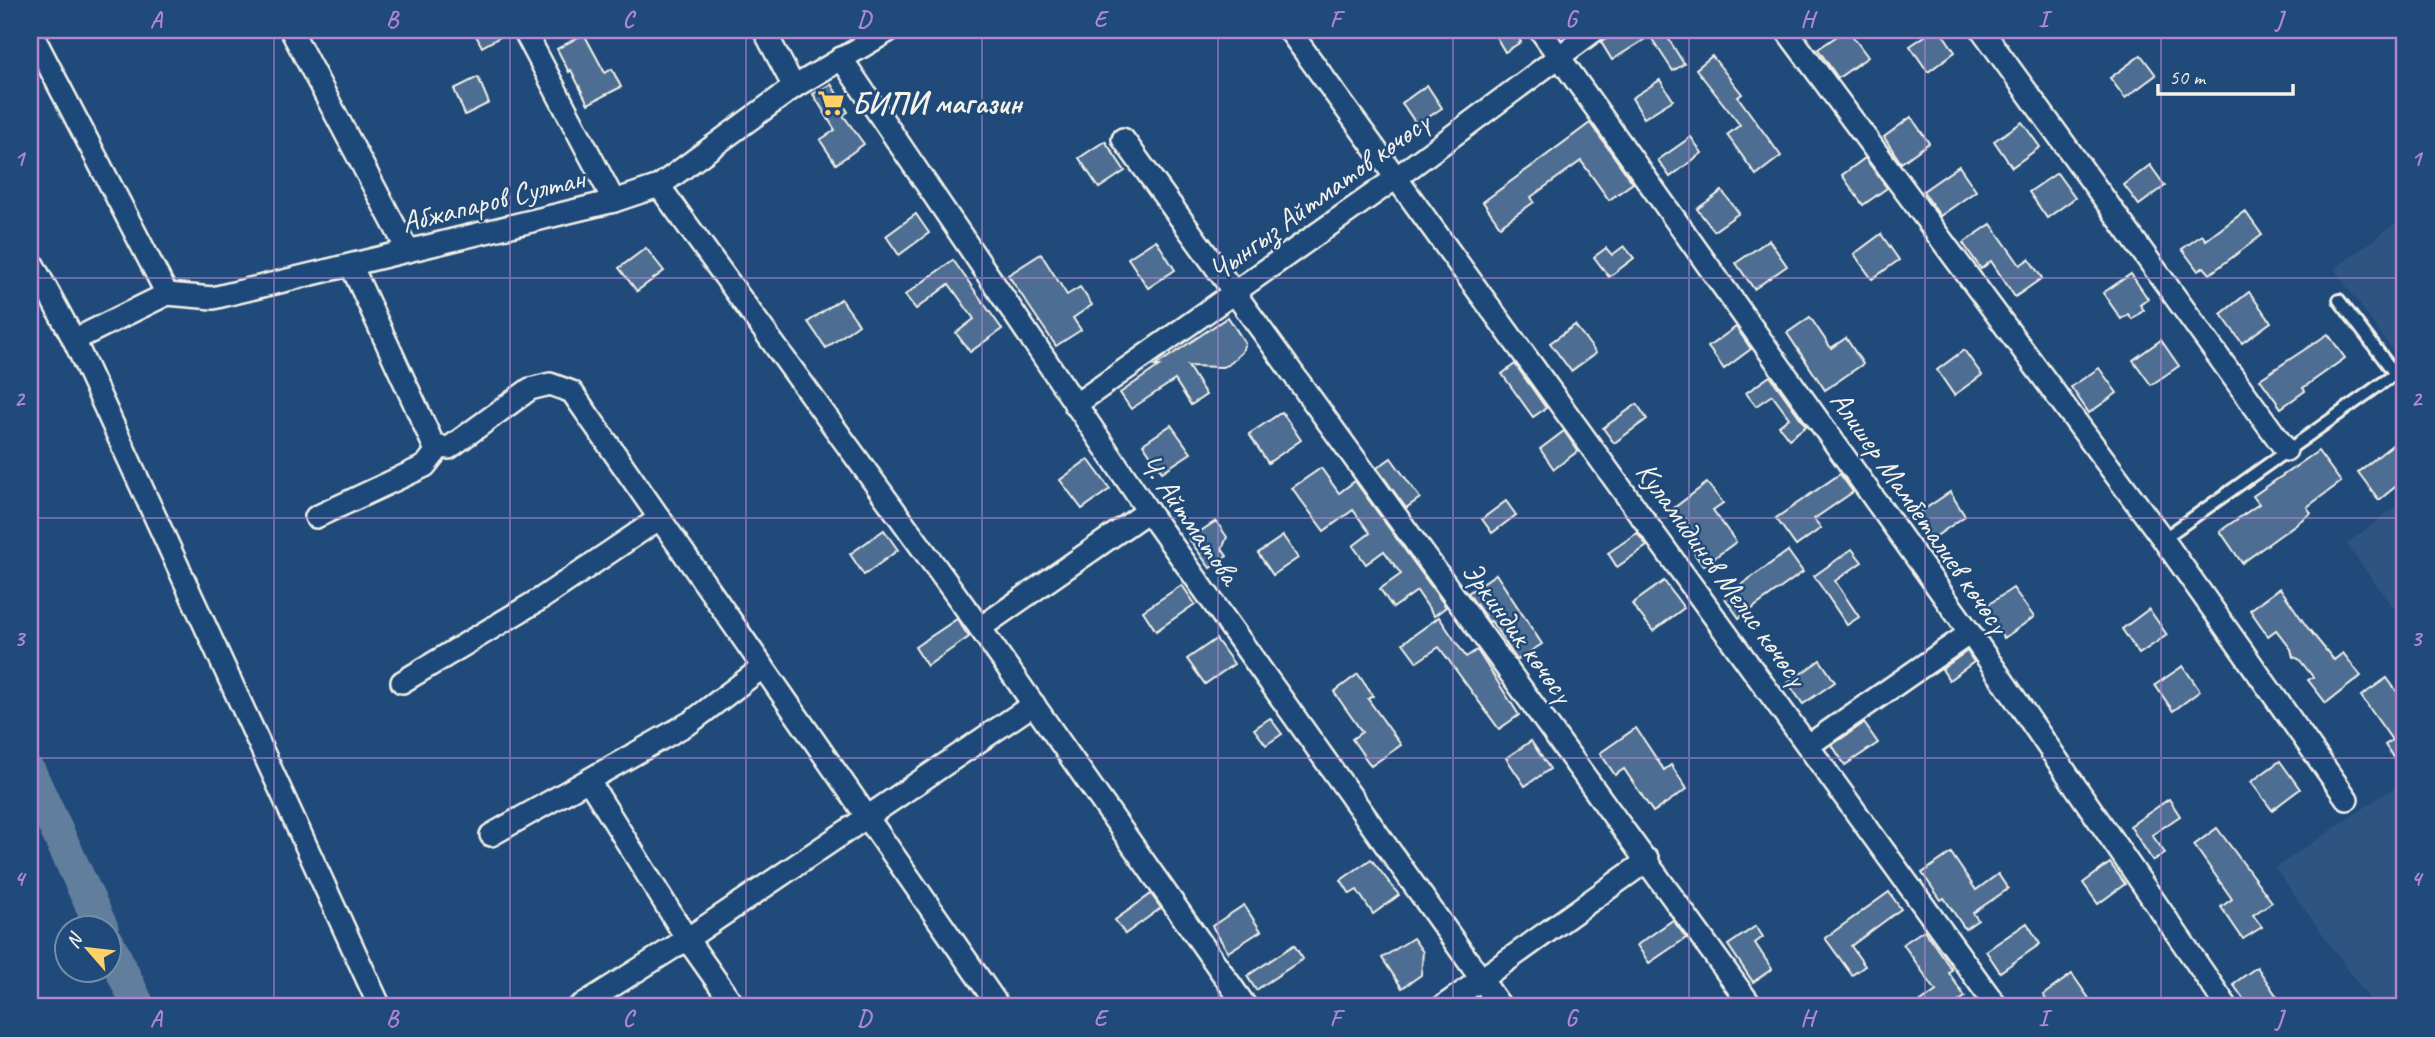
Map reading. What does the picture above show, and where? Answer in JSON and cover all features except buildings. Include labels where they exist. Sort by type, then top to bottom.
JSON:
[{"type":"street","points":[[30,30],[167,294],[74,340]]},
{"type":"street","points":[[291,30],[408,251]]},
{"type":"street","points":[[524,30],[614,201]]},
{"type":"street","points":[[764,30],[794,87]]},
{"type":"street","name":"Абжапаров Султан","points":[[167,294],[213,298],[614,201],[659,187],[794,87],[890,30]]},
{"type":"street","name":"Куламидинов Мелис көчөсү","points":[[1289,30],[1997,1007]]},
{"type":"street","name":"Алишер Мамбеталиев көчөсү","points":[[1541,30],[1970,633],[2227,1007]]},
{"type":"street","name":"Чынгыз Айтматов көчөсү","points":[[1075,405],[1396,178],[1595,30]]},
{"type":"street","points":[[1786,30],[2163,539],[2347,799]]},
{"type":"street","points":[[1982,30],[2286,450]]},
{"type":"street","name":"Ч. Айтматова","points":[[841,58],[1148,511],[1501,1007]]},
{"type":"street","name":"Эркиндик көчөсү","points":[[1123,139],[1752,1007]]},
{"type":"street","points":[[659,187],[980,628],[1246,1007]]},
{"type":"street","points":[[30,259],[74,340],[380,1007]]},
{"type":"street","points":[[351,265],[434,446],[449,448],[530,389],[550,384],[572,392],[999,1007]]},
{"type":"street","points":[[316,517],[425,466],[440,447]]},
{"type":"street","points":[[980,628],[1148,511]]},
{"type":"street","points":[[402,682],[542,598],[660,518]]},
{"type":"street","points":[[1809,745],[1970,633]]},
{"type":"street","points":[[491,835],[691,722],[763,667]]},
{"type":"street","points":[[579,1007],[687,939],[1034,705]]},
{"type":"street","points":[[589,781],[687,939],[735,1007]]},
{"type":"street","points":[[1442,1007],[1648,860]]},
{"type":"lane","points":[[2163,539],[2395,374],[2339,300]]},
{"type":"shaded area","points":[[2405,216],[2405,368],[2334,269]]},
{"type":"shaded area","points":[[2405,500],[2405,623],[2346,544]]},
{"type":"shaded area","points":[[2405,780],[2405,1007],[2375,1007],[2275,868]]},
{"type":"waterway","points":[[30,773],[95,914]]},
{"type":"waterway","points":[[122,971],[139,1007]]},
{"type":"place","name":"БИПИ магазин","points":[[831,103]]}]
